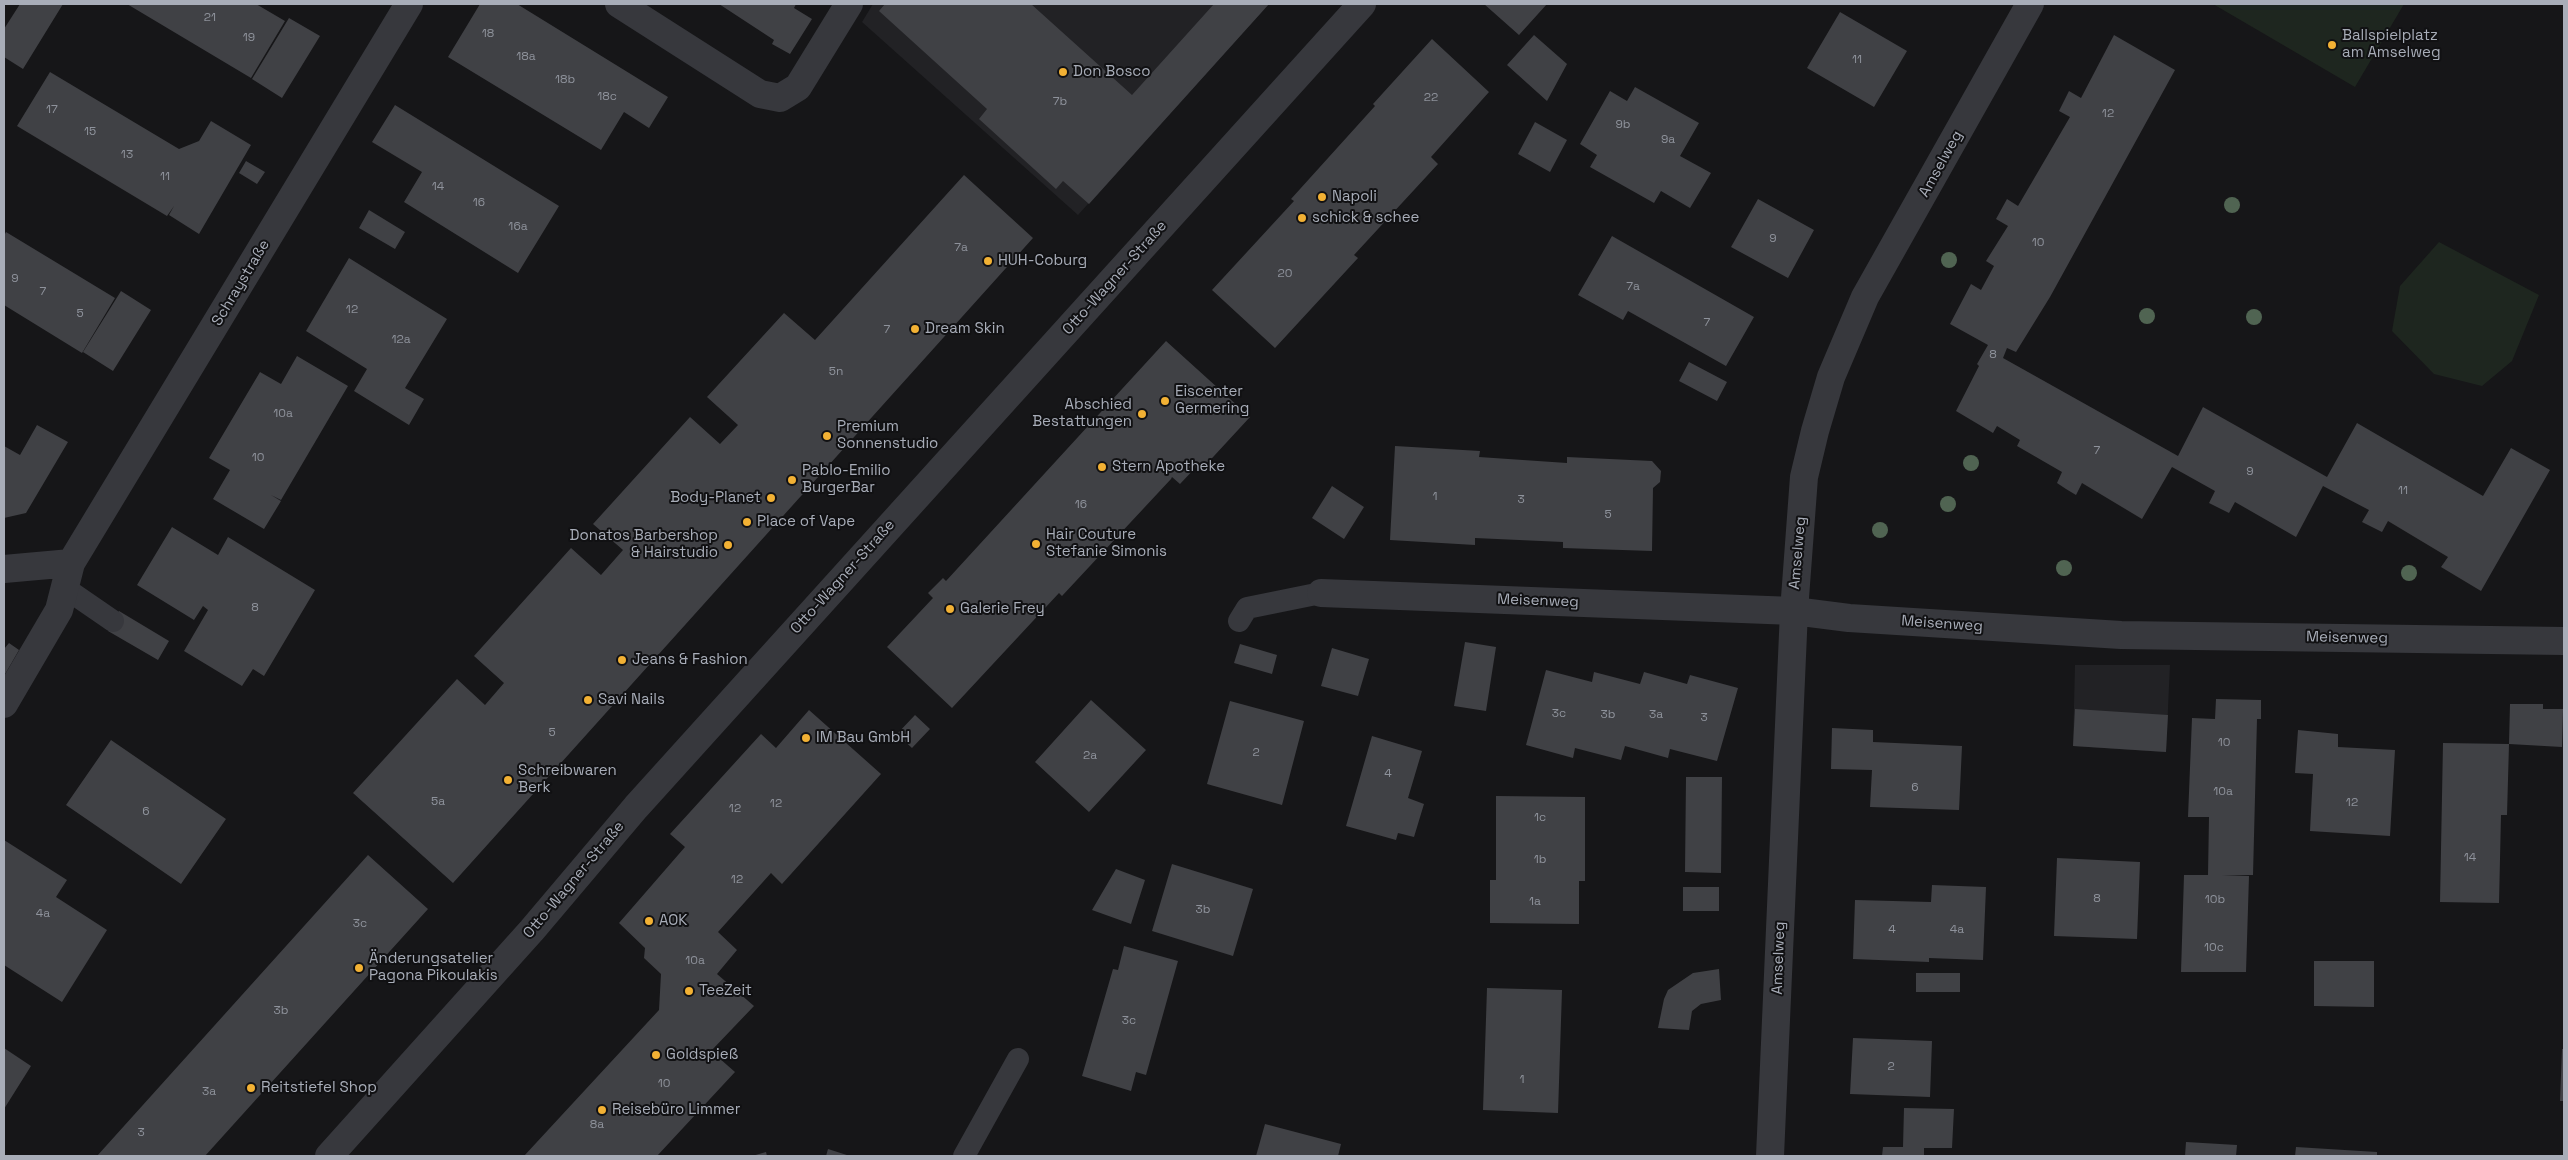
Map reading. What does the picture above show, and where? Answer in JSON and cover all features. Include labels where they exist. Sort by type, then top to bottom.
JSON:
[{"type":"street","name":"Schraystraße","points":[[4,704],[59,610],[66,581],[410,4]]},
{"type":"street","points":[[619,4],[760,94],[780,98],[798,88],[850,4]]},
{"type":"street","name":"Otto-Wagner-Straße","points":[[329,1156],[532,930],[636,807],[1362,4]]},
{"type":"street","name":"Amselweg","points":[[1770,1156],[1794,611],[1804,476],[1830,377],[1865,297],[2030,4]]},
{"type":"street","points":[[4,570],[66,581]]},
{"type":"street","name":"Meisenweg","points":[[1321,593],[1794,611],[1849,618],[2121,635],[2564,641]]},
{"type":"lane","points":[[66,581],[113,621]]},
{"type":"lane","points":[[1239,621],[1247,608],[1321,593]]},
{"type":"lane","points":[[964,1156],[1018,1059]]},
{"type":"shaded area","name":"Don Bosco","points":[[873,4],[1269,4],[1078,215],[862,22]]},
{"type":"shaded area","name":"Ballspielplatz am Amselweg","points":[[2213,4],[2404,4],[2355,87]]},
{"type":"shaded area","points":[[2439,242],[2539,295],[2512,361],[2482,386],[2434,374],[2392,331],[2400,286]]},
{"type":"shaded area","points":[[2075,665],[2170,665],[2166,752],[2073,746]]},
{"type":"building","points":[[20,4],[63,4],[23,69],[4,57],[4,29]]},
{"type":"building","points":[[127,4],[256,4],[285,21],[251,78]]},
{"type":"building","points":[[480,4],[517,4],[668,97],[649,128],[624,112],[601,150],[448,57]]},
{"type":"building","points":[[719,4],[796,4],[794,8],[812,19],[790,54],[772,44],[774,40]]},
{"type":"building","name":"Don Bosco","points":[[885,4],[1031,4],[1132,95],[1214,4],[1269,4],[1089,204],[1063,181],[1056,189],[979,119],[987,109],[879,11]]},
{"type":"building","points":[[1484,4],[1547,4],[1519,35]]},
{"type":"building","points":[[1840,12],[1907,51],[1874,107],[1807,68]]},
{"type":"building","points":[[289,18],[320,36],[282,98],[252,79]]},
{"type":"building","points":[[1534,35],[1567,64],[1547,101],[1507,65]]},
{"type":"building","points":[[2114,35],[2175,70],[2050,297],[2016,352],[2007,348],[2003,358],[2178,456],[2203,407],[2327,477],[2357,423],[2483,496],[2511,448],[2550,470],[2481,591],[2441,567],[2448,557],[2388,521],[2382,532],[2362,522],[2369,510],[2323,486],[2296,537],[2235,502],[2229,513],[2209,503],[2215,491],[2172,467],[2142,519],[2082,483],[2076,495],[2057,483],[2062,472],[2017,446],[2020,440],[1997,426],[1993,433],[1956,411],[1979,366],[1977,364],[1988,345],[1950,324],[1971,284],[1981,290],[1994,266],[1986,261],[2008,226],[1996,219],[2007,199],[2018,206],[2070,117],[2059,111],[2069,91],[2081,98]]},
{"type":"building","points":[[1432,39],[1489,92],[1431,157],[1438,164],[1354,255],[1358,258],[1275,348],[1212,290],[1294,201],[1291,199],[1375,106],[1373,104]]},
{"type":"building","points":[[50,72],[179,149],[199,141],[211,121],[251,145],[199,234],[169,215],[174,206],[167,216],[17,126]]},
{"type":"building","points":[[1635,87],[1699,123],[1680,156],[1711,173],[1690,208],[1661,191],[1654,203],[1590,167],[1597,155],[1580,144],[1610,91],[1627,101]]},
{"type":"building","points":[[395,105],[559,206],[518,273],[404,202],[422,172],[372,142]]},
{"type":"building","points":[[1535,122],[1567,140],[1550,172],[1518,154]]},
{"type":"building","points":[[246,161],[265,172],[257,184],[239,173]]},
{"type":"building","points":[[964,175],[1033,238],[453,883],[353,793],[457,679],[485,705],[504,683],[474,656],[571,548],[601,575],[623,550],[593,524],[690,417],[720,444],[738,425],[707,397],[784,313],[815,340]]},
{"type":"building","points":[[1758,199],[1814,230],[1788,278],[1731,247]]},
{"type":"building","points":[[369,210],[405,232],[395,249],[359,228]]},
{"type":"building","points":[[6,232],[115,298],[82,353],[4,305],[4,236]]},
{"type":"building","points":[[1612,236],[1754,317],[1726,366],[1628,311],[1623,320],[1578,295]]},
{"type":"building","points":[[349,258],[447,319],[405,388],[424,399],[409,425],[354,391],[367,369],[306,331]]},
{"type":"building","points":[[121,291],[151,310],[113,371],[83,352]]},
{"type":"building","points":[[1166,341],[1250,417],[1202,469],[1198,465],[1180,484],[1172,477],[1062,596],[1059,593],[952,708],[887,647],[933,598],[928,593],[943,578],[946,581]]},
{"type":"building","points":[[297,356],[348,386],[281,500],[271,495],[281,501],[264,529],[213,499],[230,470],[209,458],[260,372],[281,384]]},
{"type":"building","points":[[1689,362],[1727,382],[1717,401],[1679,381]]},
{"type":"building","points":[[37,425],[68,442],[26,513],[4,518],[4,446],[20,455]]},
{"type":"building","points":[[1395,446],[1480,451],[1479,457],[1567,463],[1567,457],[1652,461],[1661,471],[1660,482],[1653,488],[1652,551],[1563,548],[1563,542],[1475,538],[1475,545],[1390,540]]},
{"type":"building","points":[[1332,486],[1364,507],[1344,539],[1312,518]]},
{"type":"building","points":[[172,527],[218,555],[228,537],[315,590],[264,676],[253,669],[242,686],[184,651],[208,610],[203,606],[194,620],[137,585]]},
{"type":"building","points":[[119,611],[169,641],[158,660],[108,631]]},
{"type":"building","points":[[1465,642],[1496,647],[1486,711],[1454,706]]},
{"type":"building","points":[[9,643],[19,650],[4,676],[4,649]]},
{"type":"building","points":[[1240,644],[1277,655],[1272,674],[1234,663]]},
{"type":"building","points":[[1332,648],[1369,659],[1358,696],[1321,686]]},
{"type":"building","points":[[1546,670],[1592,682],[1594,672],[1640,684],[1644,672],[1687,684],[1690,675],[1738,688],[1717,761],[1670,749],[1668,758],[1625,746],[1621,760],[1575,748],[1573,758],[1526,745]]},
{"type":"building","points":[[2216,699],[2261,700],[2261,719],[2257,719],[2253,875],[2222,875],[2249,876],[2246,972],[2181,972],[2184,875],[2208,875],[2209,817],[2188,817],[2192,718],[2215,719]]},
{"type":"building","points":[[1091,700],[1146,750],[1089,812],[1035,762]]},
{"type":"building","points":[[1230,701],[1304,721],[1282,805],[1207,784]]},
{"type":"building","points":[[2510,704],[2543,704],[2543,709],[2563,709],[2562,747],[2509,744]]},
{"type":"building","points":[[2075,709],[2168,715],[2166,752],[2073,746]]},
{"type":"building","points":[[809,710],[881,774],[782,884],[771,873],[718,932],[737,950],[717,974],[754,1006],[711,1051],[735,1072],[657,1156],[524,1156],[659,1010],[661,974],[644,958],[645,948],[619,923],[685,847],[670,834],[761,734],[776,748]]},
{"type":"building","points":[[915,715],[930,729],[912,748],[897,734]]},
{"type":"building","points":[[1832,728],[1873,730],[1873,742],[1962,746],[1959,810],[1870,807],[1872,770],[1831,769]]},
{"type":"building","points":[[2298,730],[2338,734],[2338,747],[2395,750],[2390,836],[2310,831],[2313,774],[2295,773]]},
{"type":"building","points":[[1372,736],[1422,751],[1408,798],[1424,804],[1414,837],[1398,833],[1396,840],[1346,826]]},
{"type":"building","points":[[111,740],[226,819],[181,884],[66,805]]},
{"type":"building","points":[[2443,743],[2509,744],[2507,815],[2501,815],[2499,903],[2440,902]]},
{"type":"building","points":[[1686,777],[1722,777],[1721,873],[1685,872]]},
{"type":"building","points":[[1496,796],[1585,797],[1585,881],[1579,881],[1579,924],[1490,923],[1490,880],[1496,880]]},
{"type":"building","points":[[4,840],[67,880],[56,897],[107,930],[62,1002],[4,965]]},
{"type":"building","points":[[368,855],[428,909],[205,1156],[97,1156]]},
{"type":"building","points":[[2057,858],[2140,862],[2137,939],[2054,936]]},
{"type":"building","points":[[1172,864],[1253,889],[1233,956],[1152,931]]},
{"type":"building","points":[[1116,869],[1145,880],[1131,924],[1092,910]]},
{"type":"building","points":[[1932,885],[1986,887],[1983,960],[1929,958],[1929,962],[1853,959],[1855,900],[1931,902]]},
{"type":"building","points":[[1683,887],[1719,887],[1719,911],[1683,911]]},
{"type":"building","points":[[1124,946],[1178,961],[1146,1075],[1136,1072],[1131,1091],[1082,1076],[1113,969],[1118,970]]},
{"type":"building","points":[[2314,961],[2374,961],[2374,1007],[2314,1006]]},
{"type":"building","points":[[1719,969],[1721,1000],[1701,1004],[1692,1011],[1689,1030],[1658,1028],[1664,999],[1668,990],[1693,973]]},
{"type":"building","points":[[1916,973],[1960,973],[1960,992],[1916,992]]},
{"type":"building","points":[[1487,988],[1562,990],[1558,1113],[1483,1110]]},
{"type":"building","points":[[1853,1038],[1932,1041],[1930,1097],[1850,1094]]},
{"type":"building","points":[[4,1048],[31,1066],[4,1109]]},
{"type":"building","points":[[2562,1049],[2564,1049],[2564,1101],[2560,1101]]},
{"type":"building","points":[[1904,1108],[1954,1109],[1952,1148],[1924,1148],[1924,1156],[1882,1156],[1883,1147],[1903,1147]]},
{"type":"building","points":[[1265,1124],[1341,1144],[1338,1156],[1256,1156]]},
{"type":"building","points":[[2186,1142],[2237,1145],[2236,1156],[2185,1156]]},
{"type":"building","points":[[2296,1147],[2377,1152],[2377,1156],[2295,1156]]},
{"type":"building","points":[[828,1149],[850,1156],[826,1156]]},
{"type":"building","points":[[766,1152],[767,1156],[752,1156]]},
{"type":"place","name":"Ballspielplatz am Amselweg","points":[[2332,45]]},
{"type":"place","name":"Don Bosco","points":[[1063,72]]},
{"type":"place","name":"Napoli","points":[[1322,197]]},
{"type":"place","name":"schick & schee","points":[[1302,218]]},
{"type":"place","name":"HUH-Coburg","points":[[988,261]]},
{"type":"place","name":"Dream Skin","points":[[915,329]]},
{"type":"place","name":"Eiscenter Germering","points":[[1165,401]]},
{"type":"place","name":"Abschied Bestattungen","points":[[1142,414]]},
{"type":"place","name":"Premium Sonnenstudio","points":[[827,436]]},
{"type":"place","name":"Stern Apotheke","points":[[1102,467]]},
{"type":"place","name":"Pablo-Emilio BurgerBar","points":[[792,480]]},
{"type":"place","name":"Body-Planet","points":[[771,498]]},
{"type":"place","name":"Place of Vape","points":[[747,522]]},
{"type":"place","name":"Hair Couture Stefanie Simonis","points":[[1036,544]]},
{"type":"place","name":"Donatos Barbershop & Hairstudio","points":[[728,545]]},
{"type":"place","name":"Galerie Frey","points":[[950,609]]},
{"type":"place","name":"Jeans & Fashion","points":[[622,660]]},
{"type":"place","name":"Savi Nails","points":[[588,700]]},
{"type":"place","name":"IM Bau GmbH","points":[[806,738]]},
{"type":"place","name":"Schreibwaren Berk","points":[[508,780]]},
{"type":"place","name":"AOK","points":[[649,921]]},
{"type":"place","name":"Änderungsatelier Pagona Pikoulakis","points":[[359,968]]},
{"type":"place","name":"TeeZeit","points":[[689,991]]},
{"type":"place","name":"Goldspieß","points":[[656,1055]]},
{"type":"place","name":"Reitstiefel Shop","points":[[251,1088]]},
{"type":"place","name":"Reisebüro Limmer","points":[[602,1110]]}]
